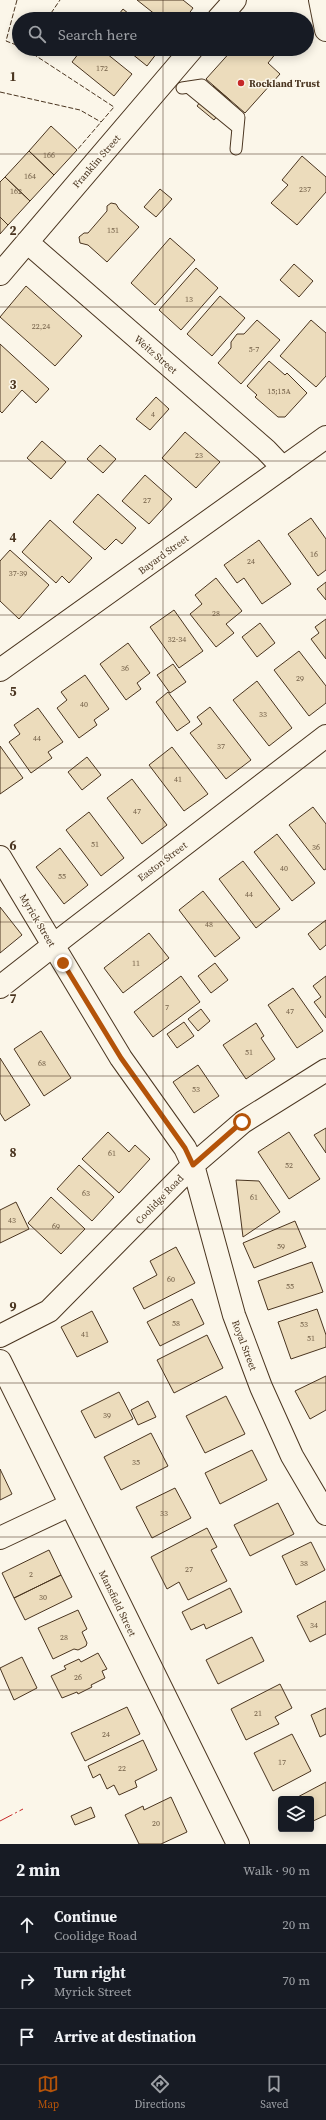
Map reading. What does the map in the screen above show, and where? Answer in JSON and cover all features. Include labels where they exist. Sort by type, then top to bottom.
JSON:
[{"type":"street","points":[[224,12],[235,0]]},
{"type":"street","points":[[320,0],[326,30]]},
{"type":"street","name":"Franklin Street","points":[[0,274],[186,56]]},
{"type":"street","name":"Weitz Street","points":[[27,242],[260,445],[284,468]]},
{"type":"street","name":"Bayard Street","points":[[0,670],[284,468],[326,436]]},
{"type":"street","name":"Easton Street","points":[[0,988],[52,945],[326,736]]},
{"type":"street","name":"Myrick Street","points":[[0,857],[121,1058],[185,1148],[193,1165]]},
{"type":"street","name":"Coolidge Road","points":[[0,1336],[49,1311],[193,1165],[242,1122],[325,1071]]},
{"type":"street","name":"Royal Street","points":[[193,1165],[234,1316],[261,1387],[292,1456],[326,1514]]},
{"type":"street","name":"Mansfield Street","points":[[0,1361],[238,1844]]},
{"type":"street","points":[[0,1538],[70,1504]]},
{"type":"lane","points":[[185,87],[202,85],[239,117],[236,149]]},
{"type":"building","points":[[137,0],[183,0],[193,8],[190,12],[152,12]]},
{"type":"building","points":[[77,56],[110,56],[132,74],[114,96],[72,62]]},
{"type":"building","points":[[135,56],[155,56],[147,66]]},
{"type":"building","name":"Rockland Trust","points":[[227,56],[274,56],[268,63],[280,74],[245,113],[206,79]]},
{"type":"building","points":[[213,86],[230,100],[214,120],[197,106]]},
{"type":"building","points":[[51,126],[77,150],[54,175],[29,151]]},
{"type":"building","points":[[29,151],[54,175],[30,201],[5,177]]},
{"type":"building","points":[[302,156],[326,177],[326,192],[297,225],[271,203],[288,185],[282,180]]},
{"type":"building","points":[[5,177],[30,201],[8,225],[0,217],[0,182]]},
{"type":"building","points":[[160,189],[172,199],[156,217],[144,207]]},
{"type":"building","points":[[111,203],[116,204],[119,209],[139,227],[107,262],[88,245],[80,243],[79,237],[84,233],[88,233],[107,211],[107,206]]},
{"type":"building","points":[[0,217],[8,225],[0,234]]},
{"type":"building","points":[[170,238],[195,260],[155,305],[131,283]]},
{"type":"building","points":[[294,264],[313,281],[299,297],[280,280]]},
{"type":"building","points":[[196,268],[218,288],[181,330],[159,310]]},
{"type":"building","points":[[26,286],[82,336],[55,366],[0,317]]},
{"type":"building","points":[[220,296],[245,318],[212,356],[187,334]]},
{"type":"building","points":[[257,320],[280,340],[241,384],[218,363],[231,348],[231,342],[237,334],[244,334]]},
{"type":"building","points":[[311,320],[326,333],[326,376],[316,387],[280,356]]},
{"type":"building","points":[[0,344],[49,389],[36,403],[22,390],[2,413],[0,411]]},
{"type":"building","points":[[269,361],[285,375],[287,373],[307,393],[285,417],[278,417],[255,397],[257,395],[247,386]]},
{"type":"building","points":[[156,397],[169,409],[150,430],[136,419]]},
{"type":"building","points":[[185,432],[220,462],[196,488],[162,458]]},
{"type":"building","points":[[42,441],[66,462],[51,479],[27,458]]},
{"type":"building","points":[[100,445],[116,459],[103,473],[87,459]]},
{"type":"building","points":[[145,475],[172,499],[149,524],[122,501]]},
{"type":"building","points":[[98,494],[136,528],[122,544],[116,539],[105,550],[73,522]]},
{"type":"building","points":[[311,518],[326,539],[326,570],[318,576],[288,534]]},
{"type":"building","points":[[50,520],[92,558],[69,583],[62,576],[56,583],[22,552]]},
{"type":"building","points":[[259,540],[291,584],[262,604],[244,578],[237,583],[224,565]]},
{"type":"building","points":[[10,550],[49,585],[19,619],[0,601],[0,561]]},
{"type":"building","points":[[216,578],[242,611],[226,624],[234,633],[216,647],[190,614],[202,604],[195,595]]},
{"type":"building","points":[[326,582],[326,600],[317,589]]},
{"type":"building","points":[[174,610],[203,651],[179,668],[150,627]]},
{"type":"building","points":[[326,619],[326,659],[311,639],[319,633],[315,627]]},
{"type":"building","points":[[260,623],[275,643],[257,657],[242,637]]},
{"type":"building","points":[[128,643],[150,673],[137,683],[141,689],[126,700],[100,664]]},
{"type":"building","points":[[299,651],[326,686],[326,703],[309,716],[274,670]]},
{"type":"building","points":[[173,664],[186,682],[170,693],[157,675]]},
{"type":"building","points":[[85,675],[109,709],[94,720],[97,725],[79,738],[57,708],[67,700],[61,692]]},
{"type":"building","points":[[257,681],[292,728],[269,746],[233,700]]},
{"type":"building","points":[[168,692],[190,722],[177,731],[156,702]]},
{"type":"building","points":[[210,707],[251,760],[226,779],[190,733],[202,724],[197,717]]},
{"type":"building","points":[[38,708],[63,742],[48,752],[52,758],[31,773],[9,742],[20,734],[14,725]]},
{"type":"building","points":[[0,746],[23,778],[0,794]]},
{"type":"building","points":[[172,747],[208,794],[184,811],[149,765]]},
{"type":"building","points":[[87,757],[101,775],[82,790],[68,772]]},
{"type":"building","points":[[132,779],[167,825],[142,844],[107,798]]},
{"type":"building","points":[[313,807],[326,824],[326,869],[324,870],[289,825]]},
{"type":"building","points":[[89,812],[124,858],[101,876],[66,830]]},
{"type":"building","points":[[277,834],[315,883],[292,901],[254,852]]},
{"type":"building","points":[[60,848],[88,885],[64,904],[36,867]]},
{"type":"building","points":[[243,861],[280,909],[256,928],[219,879]]},
{"type":"building","points":[[203,891],[240,938],[215,957],[179,910]]},
{"type":"building","points":[[0,907],[22,935],[0,953]]},
{"type":"building","points":[[326,920],[326,945],[320,950],[308,934]]},
{"type":"building","points":[[149,933],[169,958],[123,993],[104,968]]},
{"type":"building","points":[[215,963],[228,980],[211,993],[198,976]]},
{"type":"building","points":[[181,976],[200,1002],[153,1037],[134,1012]]},
{"type":"building","points":[[326,976],[326,1018],[314,1002],[321,997],[313,986]]},
{"type":"building","points":[[293,988],[323,1031],[297,1048],[268,1005]]},
{"type":"building","points":[[201,1009],[210,1021],[198,1031],[188,1019]]},
{"type":"building","points":[[184,1022],[194,1036],[177,1048],[167,1034]]},
{"type":"building","points":[[256,1023],[264,1036],[261,1038],[275,1059],[246,1079],[223,1045]]},
{"type":"building","points":[[41,1031],[71,1078],[44,1096],[14,1049]]},
{"type":"building","points":[[0,1058],[30,1105],[5,1121],[0,1113]]},
{"type":"building","points":[[198,1065],[219,1096],[194,1113],[173,1082]]},
{"type":"building","points":[[326,1128],[326,1153],[314,1135]]},
{"type":"building","points":[[108,1132],[129,1152],[135,1145],[150,1159],[119,1193],[82,1159]]},
{"type":"building","points":[[289,1132],[320,1179],[289,1199],[258,1152]]},
{"type":"building","points":[[79,1165],[114,1197],[92,1221],[57,1189]]},
{"type":"building","points":[[236,1180],[259,1181],[280,1212],[243,1237]]},
{"type":"building","points":[[51,1197],[85,1229],[61,1254],[28,1223]]},
{"type":"building","points":[[16,1202],[29,1229],[0,1243],[0,1210]]},
{"type":"building","points":[[295,1221],[306,1247],[254,1268],[243,1243]]},
{"type":"building","points":[[176,1247],[195,1283],[144,1309],[133,1288],[157,1275],[150,1261]]},
{"type":"building","points":[[312,1262],[323,1292],[268,1310],[258,1281]]},
{"type":"building","points":[[192,1299],[204,1324],[160,1346],[147,1322]]},
{"type":"building","points":[[317,1309],[326,1335],[326,1347],[291,1359],[278,1322]]},
{"type":"building","points":[[92,1311],[108,1342],[77,1357],[61,1327]]},
{"type":"building","points":[[207,1335],[223,1368],[174,1393],[157,1360]]},
{"type":"building","points":[[326,1376],[326,1410],[310,1419],[295,1391]]},
{"type":"building","points":[[119,1392],[133,1419],[95,1438],[81,1411]]},
{"type":"building","points":[[226,1396],[245,1434],[205,1453],[186,1416]]},
{"type":"building","points":[[148,1401],[156,1417],[138,1425],[131,1410]]},
{"type":"building","points":[[151,1433],[168,1466],[121,1490],[104,1457]]},
{"type":"building","points":[[252,1450],[267,1480],[220,1504],[205,1473]]},
{"type":"building","points":[[0,1469],[12,1494],[0,1500]]},
{"type":"building","points":[[175,1488],[191,1518],[152,1538],[136,1507]]},
{"type":"building","points":[[278,1503],[294,1534],[250,1556],[234,1525]]},
{"type":"building","points":[[207,1528],[217,1547],[211,1550],[227,1581],[188,1600],[179,1582],[167,1589],[151,1557]]},
{"type":"building","points":[[311,1542],[325,1570],[296,1585],[282,1556]]},
{"type":"building","points":[[49,1550],[61,1575],[14,1598],[2,1573]]},
{"type":"building","points":[[61,1575],[72,1597],[25,1620],[14,1598]]},
{"type":"building","points":[[230,1588],[242,1612],[206,1629],[204,1624],[191,1630],[182,1612]]},
{"type":"building","points":[[326,1601],[326,1634],[310,1642],[297,1616]]},
{"type":"building","points":[[78,1610],[87,1629],[82,1632],[87,1643],[86,1646],[78,1650],[74,1649],[53,1659],[38,1628]]},
{"type":"building","points":[[252,1637],[264,1661],[218,1684],[206,1660]]},
{"type":"building","points":[[98,1653],[107,1669],[102,1671],[105,1678],[78,1694],[77,1692],[62,1698],[51,1676],[66,1669],[64,1666],[79,1659],[81,1662]]},
{"type":"building","points":[[22,1657],[37,1688],[14,1700],[0,1668]]},
{"type":"building","points":[[280,1684],[292,1708],[275,1717],[279,1724],[246,1740],[231,1709]]},
{"type":"building","points":[[127,1707],[140,1734],[85,1761],[71,1733]]},
{"type":"building","points":[[326,1708],[326,1734],[320,1737],[311,1715]]},
{"type":"building","points":[[292,1734],[311,1771],[273,1791],[254,1753]]},
{"type":"building","points":[[143,1740],[157,1770],[135,1781],[137,1787],[119,1795],[114,1785],[107,1789],[100,1774],[93,1778],[88,1766]]},
{"type":"building","points":[[326,1782],[326,1815],[314,1821],[314,1796],[300,1796]]},
{"type":"building","points":[[171,1797],[187,1832],[161,1844],[139,1844],[125,1815],[143,1806],[144,1810]]},
{"type":"building","points":[[91,1807],[95,1817],[75,1825],[71,1816]]},
{"type":"fence","points":[[14,12],[17,0]]},
{"type":"fence","points":[[52,12],[60,0]]},
{"type":"fence","points":[[12,19],[6,41],[12,43]]},
{"type":"fence","points":[[36,56],[114,107],[77,150]]},
{"type":"fence","points":[[0,92],[80,110],[101,122]]},
{"type":"power","points":[[0,1821],[23,1809]]},
{"type":"place","name":"Rockland Trust","points":[[241,83]]},
{"type":"route","points":[[63,963],[121,1058],[185,1148],[193,1165],[242,1122]]}]
